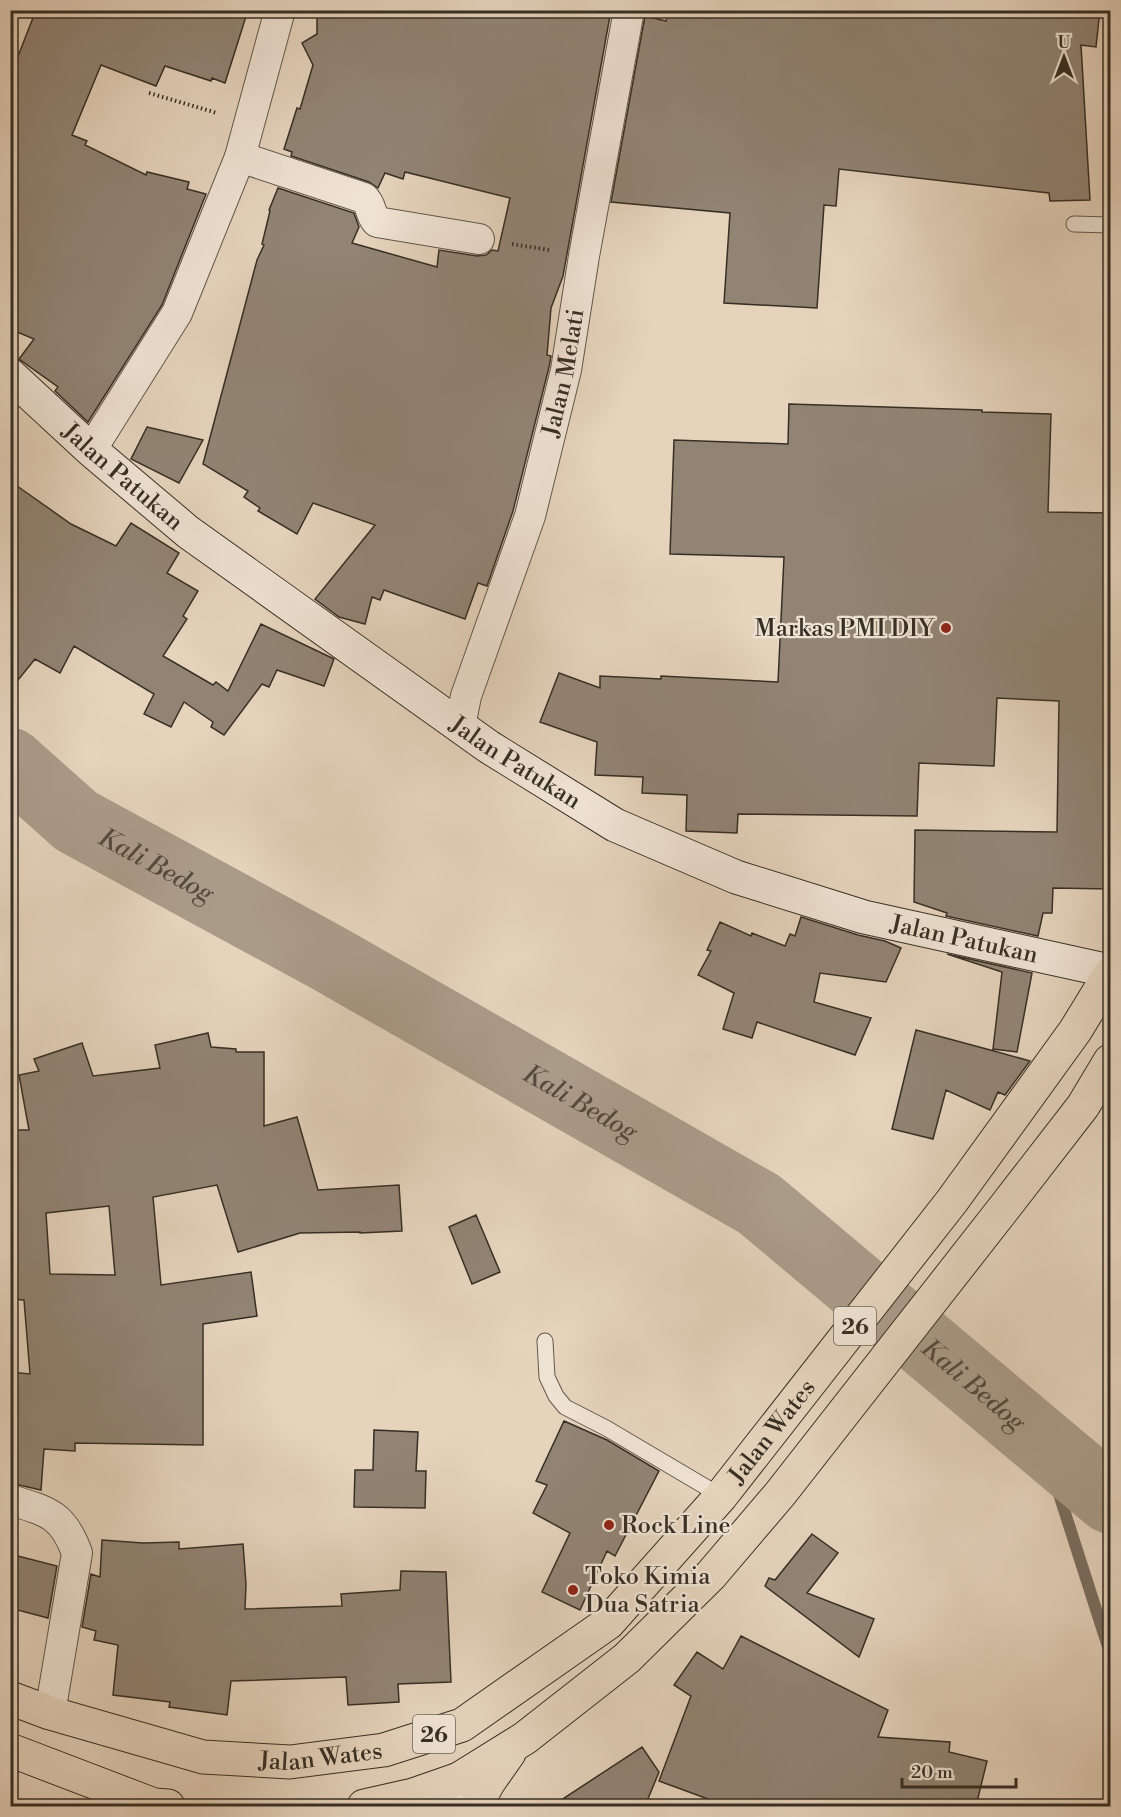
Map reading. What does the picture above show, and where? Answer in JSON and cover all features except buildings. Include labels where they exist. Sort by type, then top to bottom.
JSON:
[{"type":"highway","name":"Jalan Wates","points":[[10,1698],[50,1713],[203,1757],[290,1762],[384,1750],[462,1725],[608,1623],[721,1496],[952,1201],[1075,1031],[1110,972]]},
{"type":"highway","name":"Jalan Wates","points":[[390,1804],[413,1795],[459,1793],[513,1746],[627,1658],[711,1575],[780,1494],[1004,1208],[1083,1106],[1110,1061]]},
{"type":"highway","points":[[1045,1155],[1110,1093]]},
{"type":"highway","points":[[476,1806],[488,1783],[513,1746]]},
{"type":"highway","points":[[10,1749],[154,1805],[168,1806]]},
{"type":"main road","name":"Jalan Patukan","points":[[10,375],[91,450],[188,532],[489,747],[615,825],[736,877],[864,917],[1110,972]]},
{"type":"street","points":[[91,450],[177,313],[240,156],[280,10]]},
{"type":"street","name":"Jalan Melati","points":[[460,726],[466,696],[530,516],[566,369],[584,256],[629,10]]},
{"type":"street","points":[[240,156],[364,198],[370,203],[377,222],[479,239]]},
{"type":"street","points":[[10,1500],[41,1509],[59,1520],[70,1534],[76,1553],[50,1713]]},
{"type":"lane","points":[[1074,224],[1110,225]]},
{"type":"lane","points":[[546,1341],[547,1377],[556,1396],[565,1407],[606,1428],[721,1496]]},
{"type":"path","points":[[149,93],[249,122]]},
{"type":"path","points":[[479,239],[584,256]]},
{"type":"waterway","name":"Kali Bedog","points":[[10,762],[76,821],[328,958],[759,1204],[1110,1499]]},
{"type":"waterway","points":[[1042,1441],[1110,1653]]},
{"type":"place","name":"Markas PMI DIY","points":[[946,628]]},
{"type":"place","name":"Rock Line","points":[[609,1525]]},
{"type":"place","name":"Toko Kimia Dua Satria","points":[[573,1590]]}]
